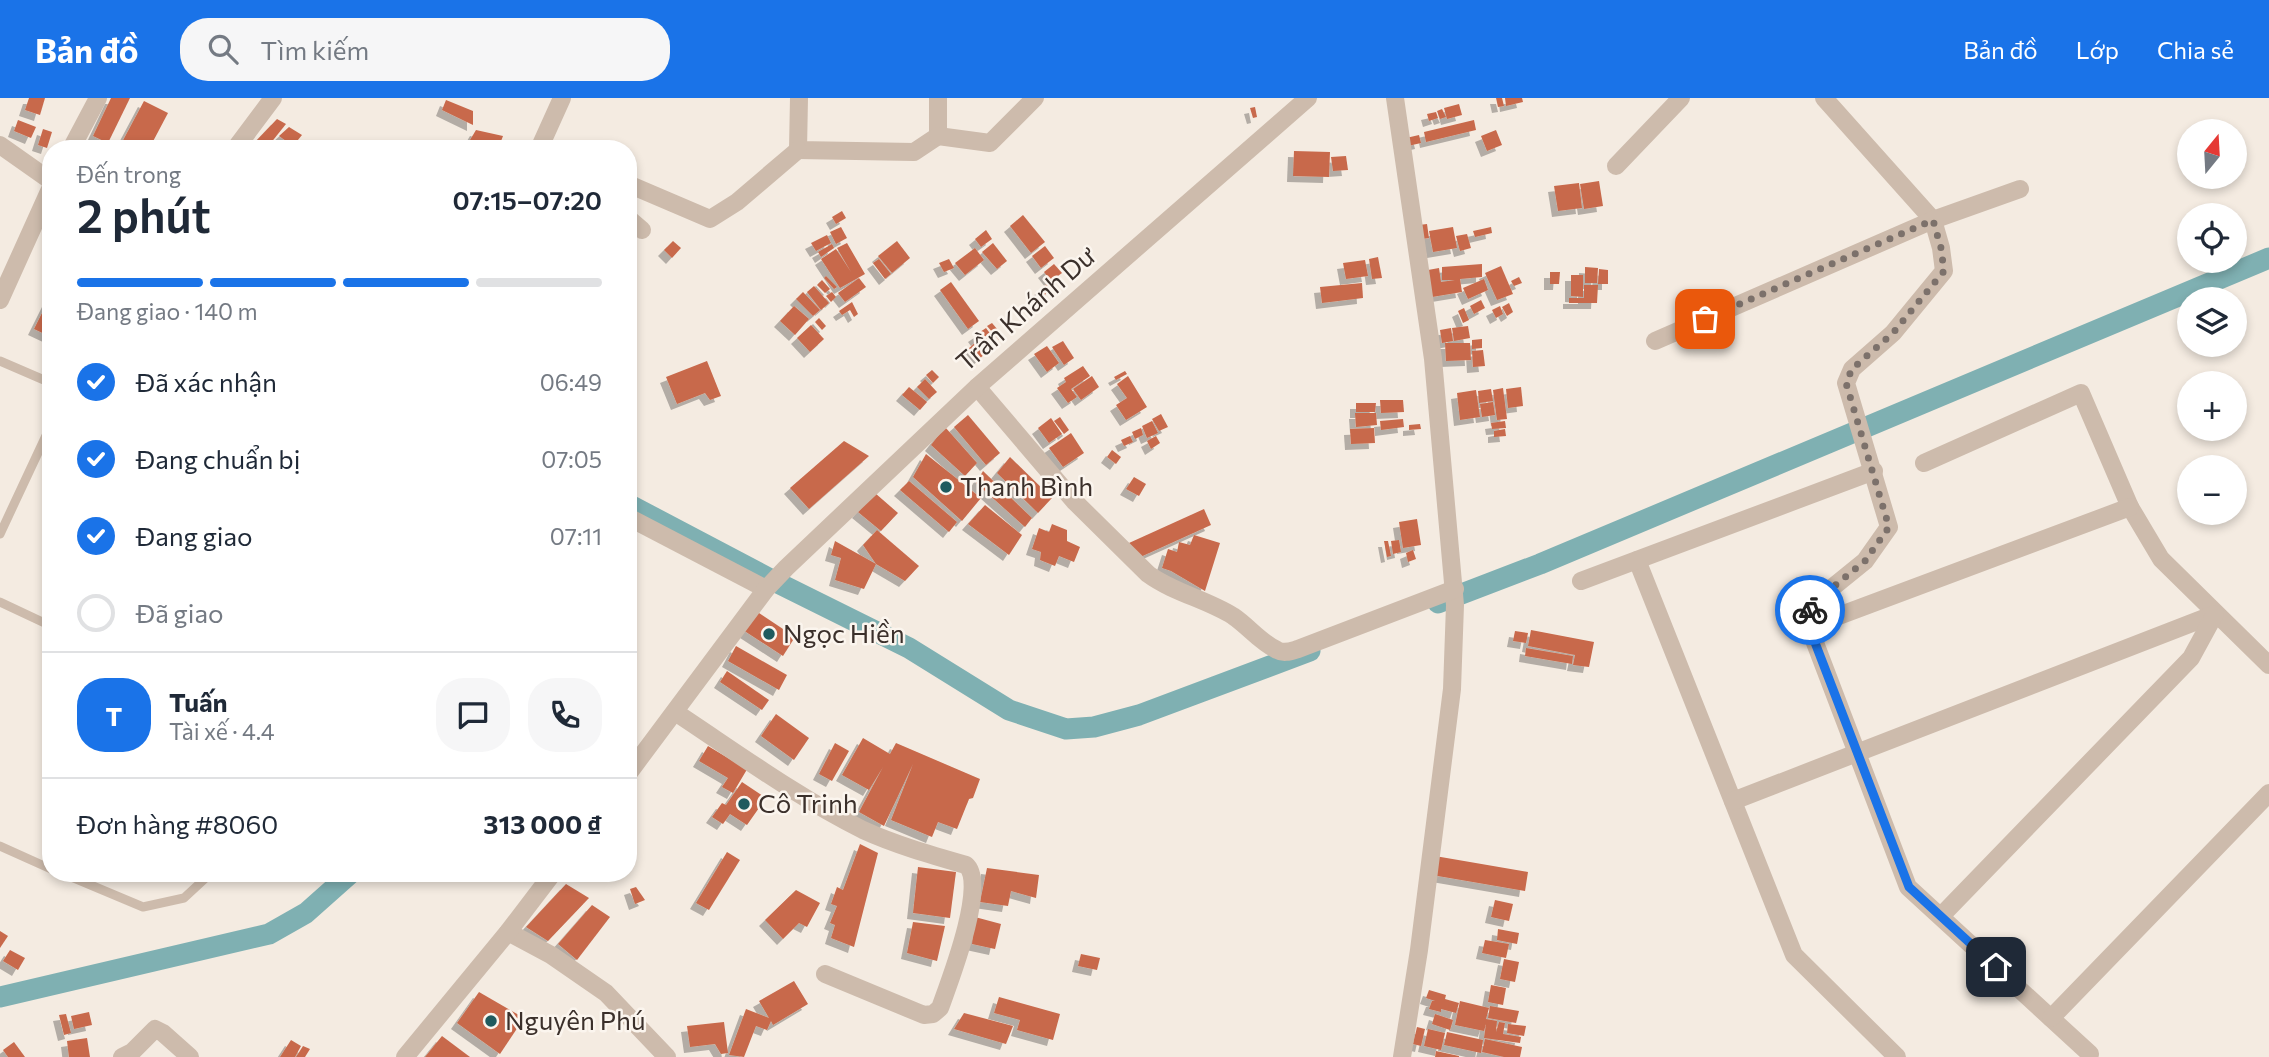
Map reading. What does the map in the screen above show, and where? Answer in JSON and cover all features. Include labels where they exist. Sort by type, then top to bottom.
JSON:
[{"type":"street","points":[[76,140],[98,98]]},
{"type":"street","points":[[242,140],[273,98]]},
{"type":"street","points":[[545,140],[562,98]]},
{"type":"street","points":[[798,150],[799,98]]},
{"type":"street","points":[[938,98],[938,136]]},
{"type":"street","points":[[637,188],[710,219],[737,202],[798,150],[914,152],[938,136],[990,143],[1035,98]]},
{"type":"street","name":"Trần Khánh Dư","points":[[768,587],[977,387],[1308,98]]},
{"type":"street","points":[[1395,98],[1433,359],[1455,596],[1452,690],[1419,950],[1402,1057]]},
{"type":"street","points":[[1616,166],[1681,98]]},
{"type":"street","points":[[1824,98],[1933,220],[1944,271],[1893,333],[1852,369],[1846,383],[1889,527],[1865,561],[1810,603],[1809,627],[1909,887],[2090,1054]]},
{"type":"street","points":[[0,145],[42,175]]},
{"type":"street","points":[[1655,341],[1933,220],[2020,189]]},
{"type":"street","points":[[0,300],[42,207]]},
{"type":"street","points":[[977,387],[1074,501],[1133,560],[1162,584],[1235,617],[1260,640],[1277,650],[1289,652],[1455,596]]},
{"type":"street","points":[[1924,463],[2081,393],[2130,507],[2161,559],[2269,665]]},
{"type":"street","points":[[1581,581],[1874,471]]},
{"type":"street","points":[[1809,627],[2130,507]]},
{"type":"street","points":[[637,522],[768,587],[637,762]]},
{"type":"street","points":[[1637,560],[1794,955],[1897,1057]]},
{"type":"street","points":[[1733,801],[2215,614]]},
{"type":"street","points":[[1941,916],[2191,658],[2215,614]]},
{"type":"street","points":[[675,712],[822,808],[903,846],[965,865],[972,870],[974,882],[962,948],[940,1008],[933,1014],[924,1015],[825,974]]},
{"type":"street","points":[[2051,1018],[2269,793]]},
{"type":"street","points":[[405,1057],[546,882]]},
{"type":"street","points":[[508,932],[551,955],[606,993],[667,1057]]},
{"type":"street","points":[[121,1057],[132,1052],[155,1030],[163,1033],[189,1057]]},
{"type":"lane","points":[[0,360],[42,379]]},
{"type":"lane","points":[[0,534],[42,444]]},
{"type":"lane","points":[[0,602],[42,622]]},
{"type":"lane","points":[[0,846],[42,865]]},
{"type":"lane","points":[[83,882],[143,907],[184,898],[201,882]]},
{"type":"building","points":[[29,98],[45,98],[40,115],[25,110]]},
{"type":"building","points":[[111,98],[130,98],[109,140],[93,136]]},
{"type":"building","points":[[1496,98],[1502,98],[1504,106],[1498,107]]},
{"type":"building","points":[[1505,98],[1522,98],[1523,102],[1506,106]]},
{"type":"building","points":[[446,100],[473,111],[473,125],[442,110]]},
{"type":"building","points":[[144,101],[168,113],[154,140],[123,140]]},
{"type":"building","points":[[1459,104],[1462,115],[1447,119],[1444,108]]},
{"type":"building","points":[[1255,107],[1257,117],[1253,118],[1250,108]]},
{"type":"building","points":[[1442,109],[1446,117],[1440,119],[1437,111]]},
{"type":"building","points":[[1436,112],[1438,118],[1429,121],[1427,114]]},
{"type":"building","points":[[277,119],[286,124],[273,140],[257,140]]},
{"type":"building","points":[[18,120],[36,127],[31,138],[14,131]]},
{"type":"building","points":[[1474,120],[1476,130],[1426,142],[1424,132]]},
{"type":"building","points":[[289,127],[302,135],[298,140],[285,140],[279,136]]},
{"type":"building","points":[[43,129],[52,132],[50,140],[42,140],[42,146],[38,145]]},
{"type":"building","points":[[476,130],[503,136],[501,140],[470,140]]},
{"type":"building","points":[[1496,130],[1502,145],[1487,151],[1481,136]]},
{"type":"building","points":[[1419,135],[1421,143],[1408,146],[1406,138]]},
{"type":"building","points":[[1294,151],[1330,152],[1329,177],[1293,176]]},
{"type":"building","points":[[1346,156],[1348,170],[1333,171],[1331,157]]},
{"type":"building","points":[[1599,181],[1603,206],[1584,209],[1580,184]]},
{"type":"building","points":[[1579,183],[1582,208],[1558,211],[1554,186]]},
{"type":"building","points":[[842,211],[846,218],[836,224],[832,217]]},
{"type":"building","points":[[1023,215],[1045,242],[1031,253],[1010,226]]},
{"type":"building","points":[[1427,224],[1429,238],[1421,239],[1419,225]]},
{"type":"building","points":[[841,227],[847,238],[836,244],[830,232]]},
{"type":"building","points":[[1453,227],[1457,248],[1433,252],[1429,231]]},
{"type":"building","points":[[1491,227],[1492,233],[1475,237],[1473,231]]},
{"type":"building","points":[[986,230],[992,239],[981,247],[975,239]]},
{"type":"building","points":[[1467,234],[1471,248],[1460,251],[1456,236]]},
{"type":"building","points":[[827,235],[831,243],[816,251],[811,243]]},
{"type":"building","points":[[673,241],[681,248],[672,258],[664,250]]},
{"type":"building","points":[[897,241],[910,258],[892,273],[878,256]]},
{"type":"building","points":[[847,243],[865,274],[840,288],[821,259],[836,249],[851,272],[837,248]]},
{"type":"building","points":[[993,243],[1007,261],[997,269],[982,252]]},
{"type":"building","points":[[832,244],[834,248],[821,257],[818,252]]},
{"type":"building","points":[[1045,246],[1054,258],[1041,268],[1032,256]]},
{"type":"building","points":[[975,248],[984,260],[965,275],[955,263]]},
{"type":"building","points":[[1378,257],[1382,278],[1372,279],[1369,259]]},
{"type":"building","points":[[879,259],[891,274],[885,279],[873,263]]},
{"type":"building","points":[[949,259],[954,268],[944,272],[939,263]]},
{"type":"building","points":[[1365,260],[1368,276],[1346,279],[1343,263]]},
{"type":"building","points":[[1054,264],[1062,273],[1051,281],[1044,272]]},
{"type":"building","points":[[1482,264],[1482,277],[1460,279],[1462,292],[1432,297],[1428,270],[1439,268],[1441,282],[1455,280],[1442,280],[1442,267]]},
{"type":"building","points":[[1501,266],[1513,294],[1497,300],[1485,273]]},
{"type":"building","points":[[1585,267],[1598,268],[1597,283],[1585,283]]},
{"type":"building","points":[[1599,269],[1608,270],[1608,284],[1598,284]]},
{"type":"building","points":[[1550,272],[1560,272],[1559,284],[1550,284]]},
{"type":"building","points":[[1571,275],[1583,275],[1583,297],[1571,296]]},
{"type":"building","points":[[826,276],[837,287],[834,289],[824,278]]},
{"type":"building","points":[[1519,277],[1522,283],[1514,286],[1511,281]]},
{"type":"building","points":[[859,278],[866,287],[845,302],[838,293]]},
{"type":"building","points":[[1484,279],[1488,290],[1468,299],[1463,288]]},
{"type":"building","points":[[822,280],[830,289],[825,293],[817,285]]},
{"type":"building","points":[[951,282],[979,321],[968,329],[940,290]]},
{"type":"building","points":[[1362,283],[1363,298],[1322,303],[1320,287]]},
{"type":"building","points":[[1047,284],[1052,289],[1043,296],[1039,290]]},
{"type":"building","points":[[1584,285],[1598,285],[1597,303],[1569,303],[1569,298],[1584,298]]},
{"type":"building","points":[[814,286],[829,303],[821,310],[807,292]]},
{"type":"building","points":[[803,292],[820,310],[813,316],[796,299]]},
{"type":"building","points":[[832,292],[836,297],[831,302],[826,296]]},
{"type":"building","points":[[1481,300],[1485,308],[1474,314],[1470,306]]},
{"type":"building","points":[[852,302],[858,314],[854,317],[850,310],[842,315],[839,311]]},
{"type":"building","points":[[1509,303],[1513,312],[1507,316],[1502,307]]},
{"type":"building","points":[[794,306],[809,319],[795,335],[780,321]]},
{"type":"building","points":[[1500,306],[1503,314],[1496,318],[1492,310]]},
{"type":"building","points":[[1464,308],[1469,320],[1463,323],[1458,311]]},
{"type":"building","points":[[42,313],[42,333],[34,329]]},
{"type":"building","points":[[819,318],[826,326],[822,330],[815,322]]},
{"type":"building","points":[[992,323],[1003,336],[999,340],[987,326]]},
{"type":"building","points":[[811,325],[824,339],[810,352],[797,338]]},
{"type":"building","points":[[1468,326],[1470,338],[1454,341],[1452,328]]},
{"type":"building","points":[[986,328],[997,343],[985,351],[974,336]]},
{"type":"building","points":[[1451,328],[1453,341],[1442,343],[1440,330]]},
{"type":"building","points":[[1482,339],[1482,348],[1472,349],[1472,340]]},
{"type":"building","points":[[1063,341],[1074,358],[1064,365],[1052,347]]},
{"type":"building","points":[[976,342],[986,353],[978,360],[968,349]]},
{"type":"building","points":[[1445,343],[1470,343],[1471,360],[1446,361]]},
{"type":"building","points":[[1047,346],[1059,363],[1047,372],[1034,354]]},
{"type":"building","points":[[1483,350],[1485,366],[1473,367],[1472,351]]},
{"type":"building","points":[[707,361],[721,396],[710,400],[705,393],[677,404],[666,377]]},
{"type":"building","points":[[1083,366],[1090,376],[1071,389],[1077,397],[1068,403],[1057,388],[1066,382],[1064,378]]},
{"type":"building","points":[[932,370],[939,377],[933,383],[926,375]]},
{"type":"building","points":[[1125,371],[1127,374],[1116,380],[1114,377]]},
{"type":"building","points":[[1092,376],[1099,387],[1081,400],[1073,389]]},
{"type":"building","points":[[1128,376],[1147,407],[1126,420],[1116,405],[1127,398],[1117,384]]},
{"type":"building","points":[[925,379],[937,392],[929,399],[917,387]]},
{"type":"building","points":[[909,387],[927,402],[920,410],[902,395]]},
{"type":"building","points":[[1521,387],[1523,406],[1508,408],[1506,389]]},
{"type":"building","points":[[1503,388],[1507,419],[1497,420],[1493,390]]},
{"type":"building","points":[[1491,389],[1493,401],[1479,403],[1478,391]]},
{"type":"building","points":[[1476,390],[1480,417],[1460,420],[1457,393]]},
{"type":"building","points":[[1380,400],[1403,400],[1404,412],[1381,413]]},
{"type":"building","points":[[1493,402],[1495,415],[1482,417],[1480,404]]},
{"type":"building","points":[[1356,403],[1376,403],[1375,412],[1356,412]]},
{"type":"building","points":[[1355,413],[1376,413],[1377,425],[1356,427]]},
{"type":"building","points":[[1161,414],[1168,427],[1159,431],[1152,419]]},
{"type":"building","points":[[968,415],[1000,453],[986,465],[954,427]]},
{"type":"building","points":[[1060,417],[1069,430],[1064,434],[1054,421]]},
{"type":"building","points":[[1051,418],[1062,434],[1049,443],[1038,428]]},
{"type":"building","points":[[1403,419],[1404,427],[1381,430],[1380,421]]},
{"type":"building","points":[[1152,421],[1158,433],[1147,438],[1142,426]]},
{"type":"building","points":[[1505,421],[1506,428],[1492,429],[1491,423]]},
{"type":"building","points":[[1420,424],[1421,429],[1409,430],[1409,425]]},
{"type":"building","points":[[945,427],[977,463],[965,476],[931,445]]},
{"type":"building","points":[[1141,428],[1143,435],[1135,439],[1132,432]]},
{"type":"building","points":[[1374,428],[1375,443],[1351,444],[1350,429]]},
{"type":"building","points":[[1505,429],[1506,436],[1494,437],[1494,431]]},
{"type":"building","points":[[1071,433],[1084,453],[1063,467],[1049,448]]},
{"type":"building","points":[[1130,436],[1133,442],[1124,446],[1121,440]]},
{"type":"building","points":[[1156,436],[1160,443],[1151,449],[1147,441]]},
{"type":"building","points":[[844,441],[869,456],[809,509],[790,488]]},
{"type":"building","points":[[1112,450],[1121,457],[1116,464],[1107,457]]},
{"type":"building","name":"Thanh Bình","points":[[926,454],[981,498],[962,521],[913,477]]},
{"type":"building","points":[[1010,457],[1052,498],[1038,513],[997,473]]},
{"type":"building","points":[[983,471],[1032,518],[1025,527],[976,483]]},
{"type":"building","points":[[1134,477],[1146,484],[1139,496],[1126,489]]},
{"type":"building","points":[[909,481],[957,522],[949,532],[900,490]]},
{"type":"building","points":[[875,493],[898,513],[881,531],[858,512]]},
{"type":"building","points":[[985,505],[1022,535],[1009,555],[968,524]]},
{"type":"building","points":[[1204,509],[1211,525],[1136,559],[1129,543]]},
{"type":"building","points":[[1417,519],[1421,545],[1403,548],[1399,522]]},
{"type":"building","points":[[1052,524],[1067,530],[1067,541],[1080,547],[1074,562],[1059,556],[1055,566],[1040,560],[1041,552],[1032,549],[1039,528],[1049,532]]},
{"type":"building","points":[[877,530],[919,566],[905,581],[876,564],[863,545]]},
{"type":"building","points":[[1194,535],[1220,543],[1205,591],[1162,568],[1168,549],[1177,552],[1179,542],[1190,545]]},
{"type":"building","points":[[1399,540],[1401,552],[1393,554],[1391,541]]},
{"type":"building","points":[[835,541],[876,564],[864,589],[835,580],[841,558],[831,555]]},
{"type":"building","points":[[1384,541],[1388,541],[1391,556],[1387,557]]},
{"type":"building","points":[[1413,550],[1416,559],[1408,562],[1406,553]]},
{"type":"building","name":"Ngọc Hiền","points":[[756,611],[795,637],[783,656],[743,630]]},
{"type":"building","points":[[1531,630],[1594,642],[1589,667],[1573,665],[1575,655],[1528,646]]},
{"type":"building","points":[[1515,631],[1528,633],[1526,643],[1513,641]]},
{"type":"building","points":[[736,646],[787,675],[779,690],[728,661]]},
{"type":"building","points":[[1526,648],[1573,656],[1572,664],[1525,656]]},
{"type":"building","points":[[727,671],[769,700],[762,710],[720,682]]},
{"type":"building","points":[[776,714],[809,738],[794,760],[761,736]]},
{"type":"building","points":[[863,738],[890,754],[896,743],[980,779],[957,829],[938,822],[932,837],[891,820],[913,764],[884,826],[859,812],[883,767],[869,790],[842,775]]},
{"type":"building","points":[[835,743],[849,751],[832,781],[819,774]]},
{"type":"building","points":[[708,746],[738,764],[749,766],[733,793],[722,787],[728,778],[699,761]]},
{"type":"building","name":"Cô Trinh","points":[[742,782],[766,798],[747,825],[730,814],[723,824],[712,817],[722,803],[726,805]]},
{"type":"building","points":[[860,844],[878,853],[854,947],[831,938],[835,925],[830,923],[837,906],[831,904],[837,887],[843,890]]},
{"type":"building","points":[[727,852],[740,860],[709,910],[696,903]]},
{"type":"building","points":[[1435,856],[1528,872],[1525,891],[1432,875]]},
{"type":"building","points":[[918,867],[956,872],[950,918],[913,913]]},
{"type":"building","points":[[987,868],[1039,875],[1036,898],[1011,891],[1008,906],[980,902]]},
{"type":"building","points":[[566,884],[589,898],[548,941],[526,927]]},
{"type":"building","points":[[636,887],[645,900],[635,904],[630,889]]},
{"type":"building","points":[[796,890],[820,903],[807,927],[799,923],[783,939],[765,920]]},
{"type":"building","points":[[1495,900],[1513,904],[1509,921],[1491,917]]},
{"type":"building","points":[[592,905],[610,917],[577,960],[558,944]]},
{"type":"building","points":[[975,917],[1001,924],[995,949],[972,944]]},
{"type":"building","points":[[913,922],[945,926],[937,961],[907,953]]},
{"type":"building","points":[[1498,929],[1519,933],[1517,944],[1497,940]]},
{"type":"building","points":[[0,931],[8,936],[0,948]]},
{"type":"building","points":[[1485,940],[1509,944],[1506,958],[1482,953]]},
{"type":"building","points":[[10,950],[25,958],[18,970],[3,961]]},
{"type":"building","points":[[1081,954],[1100,958],[1097,970],[1078,966]]},
{"type":"building","points":[[1504,959],[1519,962],[1515,982],[1500,979]]},
{"type":"building","points":[[794,981],[808,1004],[773,1025],[771,1021],[767,1030],[756,1026],[744,1057],[729,1055],[746,1009],[769,1018],[759,1001]]},
{"type":"building","points":[[1491,985],[1506,988],[1503,1005],[1488,1002]]},
{"type":"building","points":[[1429,990],[1446,995],[1445,999],[1459,1003],[1456,1013],[1429,1009],[1432,1001],[1435,1001],[1426,998]]},
{"type":"building","name":"Nguyên Phú","points":[[479,992],[524,1018],[500,1054],[457,1023]]},
{"type":"building","points":[[999,997],[1060,1014],[1053,1040],[1017,1030],[1020,1020],[994,1013]]},
{"type":"building","points":[[1460,1001],[1489,1008],[1486,1019],[1497,1021],[1496,1032],[1499,1022],[1505,1023],[1503,1034],[1521,1037],[1520,1043],[1484,1038],[1486,1024],[1484,1031],[1455,1025]]},
{"type":"building","points":[[1490,1006],[1519,1011],[1516,1023],[1488,1018]]},
{"type":"building","points":[[89,1012],[92,1025],[74,1029],[71,1016]]},
{"type":"building","points":[[964,1013],[1013,1026],[1006,1044],[954,1029]]},
{"type":"building","points":[[66,1014],[71,1033],[64,1035],[59,1015]]},
{"type":"building","points":[[1435,1014],[1453,1020],[1450,1030],[1432,1024]]},
{"type":"building","points":[[724,1022],[728,1053],[721,1054],[715,1044],[690,1047],[687,1026]]},
{"type":"building","points":[[1508,1024],[1526,1026],[1524,1036],[1507,1033]]},
{"type":"building","points":[[1417,1027],[1425,1029],[1421,1046],[1413,1044]]},
{"type":"building","points":[[1428,1029],[1445,1033],[1441,1050],[1424,1046]]},
{"type":"building","points":[[1447,1032],[1483,1040],[1481,1053],[1444,1045]]},
{"type":"building","points":[[442,1036],[470,1057],[425,1057]]},
{"type":"building","points":[[87,1038],[90,1057],[69,1057],[67,1041]]},
{"type":"building","points":[[1485,1039],[1522,1047],[1520,1057],[1482,1052]]},
{"type":"building","points":[[291,1040],[301,1046],[295,1057],[280,1057]]},
{"type":"building","points":[[14,1042],[25,1057],[8,1057],[3,1050]]},
{"type":"building","points":[[303,1046],[310,1049],[305,1057],[296,1057]]},
{"type":"building","points":[[1436,1051],[1459,1056],[1459,1057],[1435,1057]]},
{"type":"waterway","points":[[1438,603],[1540,564],[2269,258]]},
{"type":"waterway","points":[[637,509],[909,648],[1009,710],[1066,729],[1094,727],[1139,715],[1310,651]]},
{"type":"waterway","points":[[0,997],[269,934],[306,913],[341,882]]},
{"type":"way so far","points":[[1705,319],[1933,220],[1944,271],[1893,333],[1852,369],[1846,383],[1889,527],[1865,561],[1810,603],[1810,610]]},
{"type":"place","name":"Thanh Bình","points":[[946,487]]},
{"type":"place","name":"Ngọc Hiền","points":[[769,634]]},
{"type":"place","name":"Cô Trinh","points":[[744,804]]},
{"type":"place","name":"Nguyên Phú","points":[[491,1021]]},
{"type":"route","points":[[1810,610],[1809,627],[1909,887],[1996,967]]}]
